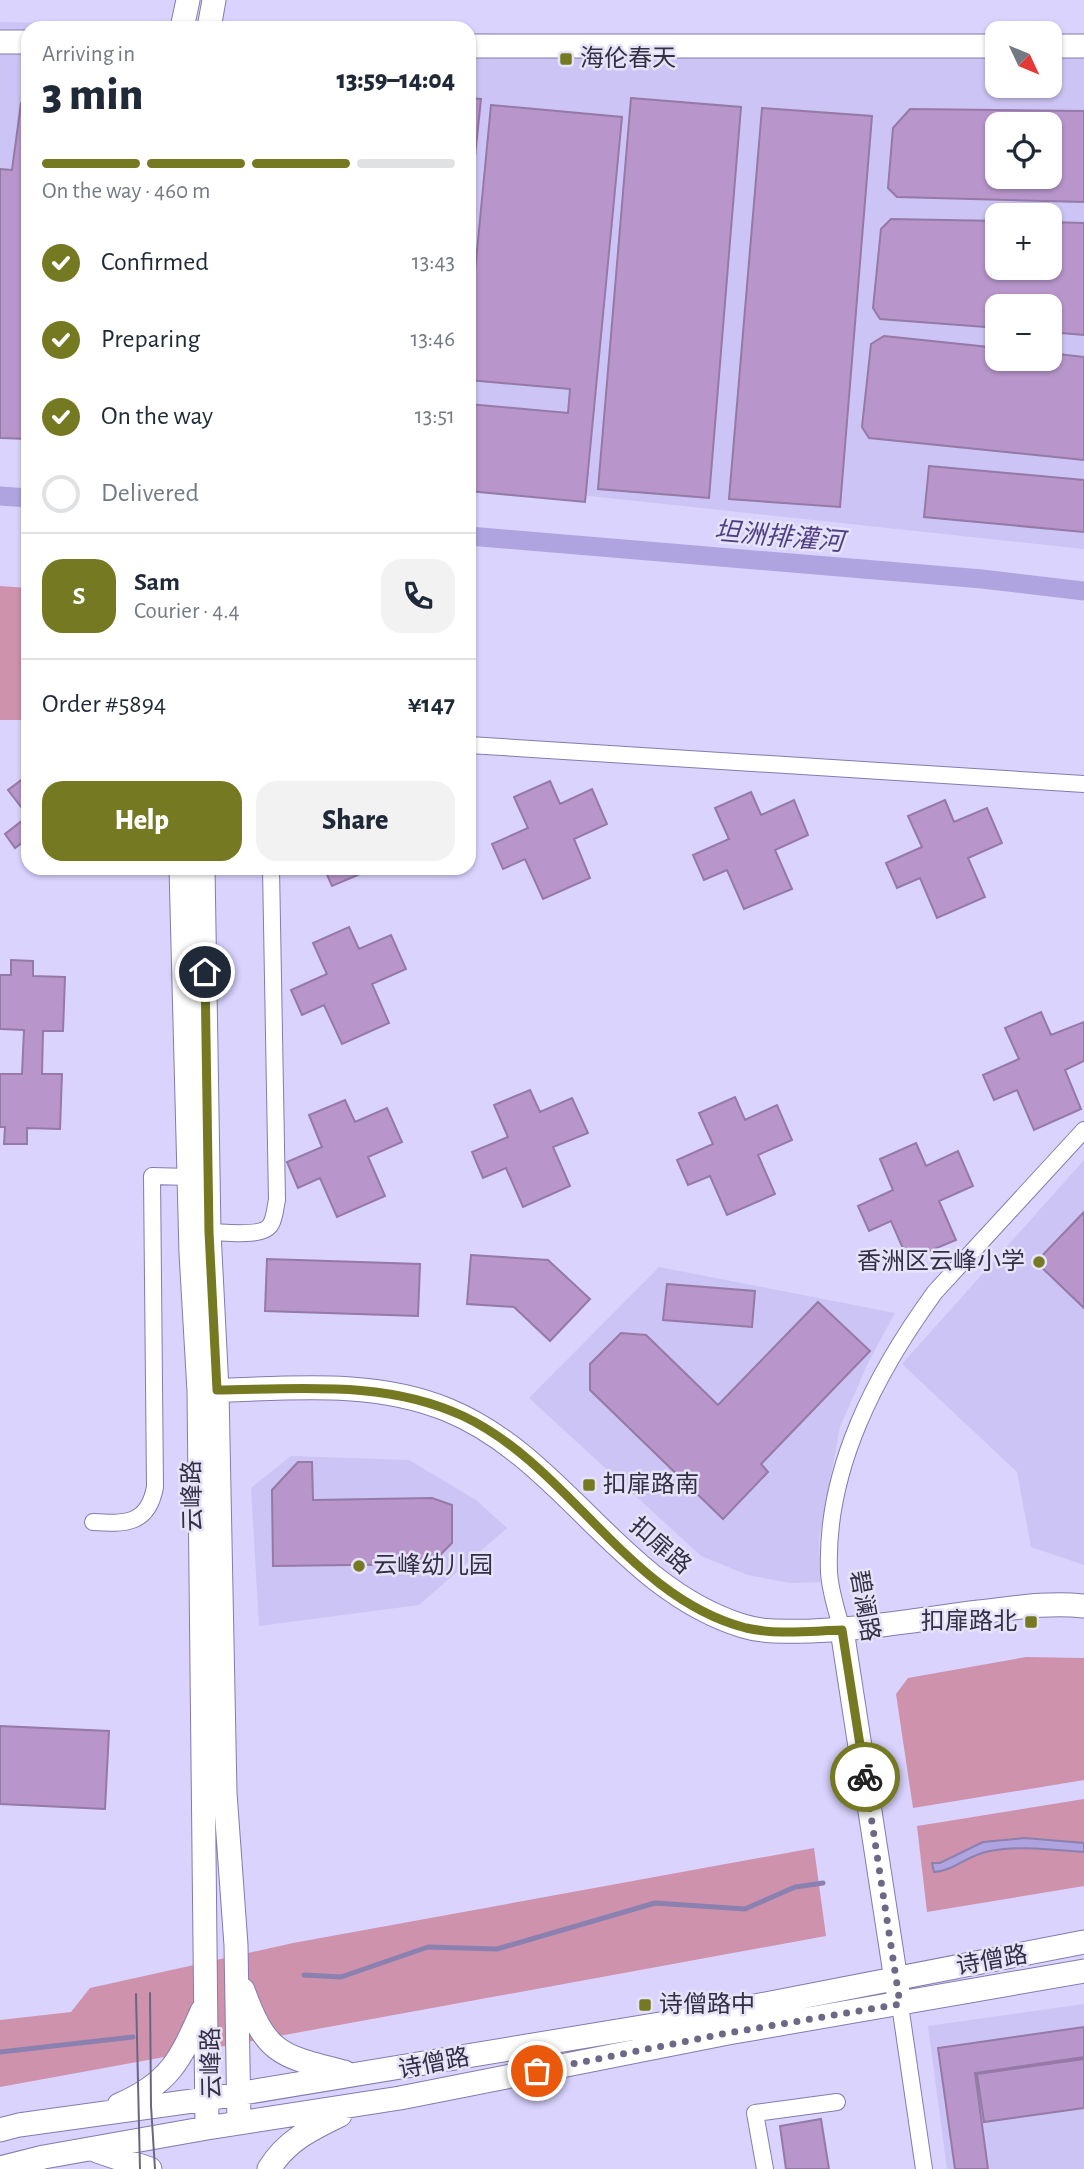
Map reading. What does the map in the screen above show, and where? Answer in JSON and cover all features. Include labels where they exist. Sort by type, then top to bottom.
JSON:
[{"type":"street","points":[[184,21],[188,0]]},
{"type":"street","points":[[210,21],[214,0]]},
{"type":"street","points":[[0,42],[21,42]]},
{"type":"street","points":[[476,46],[985,46]]},
{"type":"street","points":[[1062,46],[1084,46]]},
{"type":"street","points":[[476,746],[1084,783]]},
{"type":"street","name":"云峰路","points":[[180,875],[189,1177],[208,1390],[225,1793],[236,1969],[239,2123]]},
{"type":"street","name":"云峰路","points":[[203,875],[209,1232],[205,2005],[207,2128]]},
{"type":"street","points":[[209,1232],[257,1233],[266,1229],[271,1225],[276,1200],[271,875]]},
{"type":"street","name":"碧澜路","points":[[924,2169],[842,1630],[829,1573],[832,1511],[836,1488],[865,1409],[914,1320],[934,1292],[1084,1130]]},
{"type":"street","points":[[93,1522],[130,1522],[145,1512],[152,1499],[155,1487],[152,1176],[189,1177]]},
{"type":"street","name":"扣扉路","points":[[208,1390],[367,1390],[414,1398],[447,1409],[479,1425],[513,1447],[643,1569],[690,1604],[736,1624],[770,1632],[842,1630],[1020,1607],[1055,1604],[1084,1606]]},
{"type":"street","name":"诗僧路","points":[[0,2130],[19,2125],[239,2094],[678,2021],[1084,1942]]},
{"type":"street","points":[[236,1969],[253,2019],[265,2039],[295,2059],[354,2075]]},
{"type":"street","name":"诗僧路","points":[[0,2168],[207,2128],[367,2103],[728,2033],[1084,1971]]},
{"type":"street","points":[[101,2113],[158,2084],[186,2047],[205,2005]]},
{"type":"street","points":[[765,2169],[755,2113],[837,2102]]},
{"type":"street","points":[[269,2169],[284,2148],[301,2135],[367,2103]]},
{"type":"street","points":[[91,2149],[150,2169]]},
{"type":"shaded area","points":[[0,22],[21,22],[21,435],[0,433]]},
{"type":"shaded area","points":[[476,33],[985,45],[985,98],[1062,98],[1062,46],[1084,47],[1084,549],[476,484]]},
{"type":"shaded area","points":[[0,586],[21,588],[21,720],[0,720]]},
{"type":"shaded area","name":"香洲区云峰小学","points":[[1084,1160],[1084,1565],[1031,1547],[1017,1472],[902,1364]]},
{"type":"shaded area","points":[[659,1267],[895,1313],[868,1363],[840,1427],[819,1539],[820,1582],[790,1583],[748,1575],[701,1556],[529,1398]]},
{"type":"shaded area","name":"云峰幼儿园","points":[[291,1456],[409,1460],[476,1500],[507,1528],[419,1605],[259,1626],[251,1488]]},
{"type":"shaded area","points":[[1026,1657],[1084,1658],[1084,1780],[913,1808],[896,1694],[908,1678]]},
{"type":"shaded area","points":[[1084,1799],[1084,1886],[927,1912],[917,1826]]},
{"type":"shaded area","points":[[1025,1838],[1084,1843],[1084,1852],[1001,1849],[975,1855],[948,1869],[934,1872],[932,1863],[940,1863],[983,1842]]},
{"type":"shaded area","points":[[814,1848],[826,1936],[0,2087],[0,2020],[71,2012],[90,1988],[293,1943]]},
{"type":"shaded area","points":[[1084,2004],[1084,2169],[947,2169],[928,2026]]},
{"type":"building","points":[[631,98],[741,107],[709,498],[598,489]]},
{"type":"building","points":[[476,99],[481,99],[476,147]]},
{"type":"building","points":[[21,103],[21,439],[0,438],[0,169],[12,170]]},
{"type":"building","points":[[491,105],[622,117],[585,502],[476,492],[476,405],[568,413],[570,389],[476,381],[476,261]]},
{"type":"building","points":[[762,108],[872,116],[840,507],[729,499]]},
{"type":"building","points":[[910,109],[1084,111],[1084,202],[897,197],[888,188],[893,128]]},
{"type":"building","points":[[891,219],[985,221],[985,280],[1062,280],[1062,222],[1084,223],[1084,335],[1062,333],[1062,294],[985,294],[985,327],[880,319],[873,308],[881,229]]},
{"type":"building","points":[[884,336],[985,347],[985,371],[1062,371],[1062,354],[1084,357],[1084,460],[869,438],[862,427],[871,344]]},
{"type":"building","points":[[929,466],[1084,480],[1084,532],[924,517]]},
{"type":"building","points":[[21,780],[21,807],[8,790]]},
{"type":"building","points":[[550,781],[560,804],[592,789],[607,824],[574,839],[590,878],[543,899],[525,859],[503,869],[492,844],[528,828],[514,797]]},
{"type":"building","points":[[751,792],[761,815],[794,800],[808,835],[775,850],[792,889],[744,909],[727,870],[704,880],[693,855],[729,839],[715,808]]},
{"type":"building","points":[[945,800],[954,822],[987,808],[1002,843],[968,858],[985,897],[937,918],[920,878],[897,888],[886,863],[922,847],[908,816]]},
{"type":"building","points":[[21,821],[21,844],[15,848],[5,834]]},
{"type":"building","points":[[327,875],[358,875],[332,886]]},
{"type":"building","points":[[349,927],[359,949],[391,935],[406,969],[372,984],[389,1023],[342,1044],[324,1005],[302,1015],[291,990],[327,974],[313,943]]},
{"type":"building","points":[[11,960],[33,961],[33,976],[65,977],[63,1031],[43,1031],[42,1074],[62,1074],[60,1129],[27,1128],[27,1144],[4,1144],[5,1127],[0,1127],[0,1074],[22,1074],[24,1030],[0,1029],[0,975],[11,975]]},
{"type":"building","points":[[1041,1012],[1051,1035],[1084,1022],[1084,1061],[1065,1070],[1081,1109],[1034,1130],[1017,1090],[994,1100],[983,1075],[1019,1059],[1005,1028]]},
{"type":"building","points":[[530,1090],[540,1112],[572,1098],[588,1133],[553,1147],[570,1186],[523,1207],[506,1168],[483,1178],[472,1152],[508,1137],[494,1105]]},
{"type":"building","points":[[735,1097],[745,1120],[777,1105],[792,1140],[758,1155],[775,1194],[727,1215],[710,1176],[688,1185],[677,1160],[713,1144],[699,1113]]},
{"type":"building","points":[[345,1100],[355,1122],[387,1108],[402,1142],[368,1157],[385,1196],[337,1217],[320,1178],[298,1188],[287,1162],[322,1147],[309,1115]]},
{"type":"building","points":[[916,1143],[926,1166],[958,1151],[973,1186],[939,1201],[956,1240],[908,1260],[891,1221],[869,1231],[858,1206],[893,1190],[880,1159]]},
{"type":"building","points":[[1084,1212],[1084,1308],[1036,1262]]},
{"type":"building","points":[[471,1255],[548,1260],[590,1299],[550,1341],[514,1307],[467,1304]]},
{"type":"building","points":[[267,1259],[420,1264],[418,1316],[265,1311]]},
{"type":"building","points":[[667,1284],[755,1291],[752,1327],[663,1320]]},
{"type":"building","points":[[818,1302],[870,1351],[761,1464],[768,1472],[723,1519],[590,1390],[590,1364],[621,1333],[646,1335],[718,1405]]},
{"type":"building","points":[[298,1462],[312,1462],[313,1500],[432,1498],[452,1505],[452,1543],[431,1564],[273,1566],[272,1490]]},
{"type":"building","points":[[0,1726],[109,1731],[105,1809],[0,1804]]},
{"type":"building","points":[[1084,2027],[1084,2057],[975,2073],[988,2169],[955,2169],[938,2048]]},
{"type":"building","points":[[1084,2059],[1084,2108],[984,2122],[977,2074]]},
{"type":"building","points":[[821,2119],[829,2169],[786,2169],[780,2126]]},
{"type":"waterway","name":"坦洲排灌河","points":[[0,496],[21,498]]},
{"type":"waterway","name":"坦洲排灌河","points":[[476,537],[982,579],[1084,591]]},
{"type":"waterway","points":[[304,1975],[341,1977],[428,1947],[497,1949],[655,1903],[745,1909],[795,1887],[823,1883]]},
{"type":"waterway","points":[[0,2052],[133,2037]]},
{"type":"tram line","points":[[150,1993],[151,2106],[155,2169]]},
{"type":"tram line","points":[[136,1994],[140,2169]]},
{"type":"way so far","points":[[537,2071],[728,2033],[900,2004],[865,1777]]},
{"type":"place","name":"海伦春天","points":[[566,59]]},
{"type":"place","name":"香洲区云峰小学","points":[[1039,1262]]},
{"type":"place","name":"扣扉路南","points":[[589,1485]]},
{"type":"place","name":"云峰幼儿园","points":[[359,1566]]},
{"type":"place","name":"扣扉路北","points":[[1031,1622]]},
{"type":"place","name":"诗僧路中","points":[[645,2005]]},
{"type":"route","points":[[205,972],[209,1232],[217,1390],[367,1390],[414,1398],[447,1409],[495,1434],[513,1447],[643,1569],[690,1604],[746,1628],[770,1632],[842,1630],[865,1777]]}]
